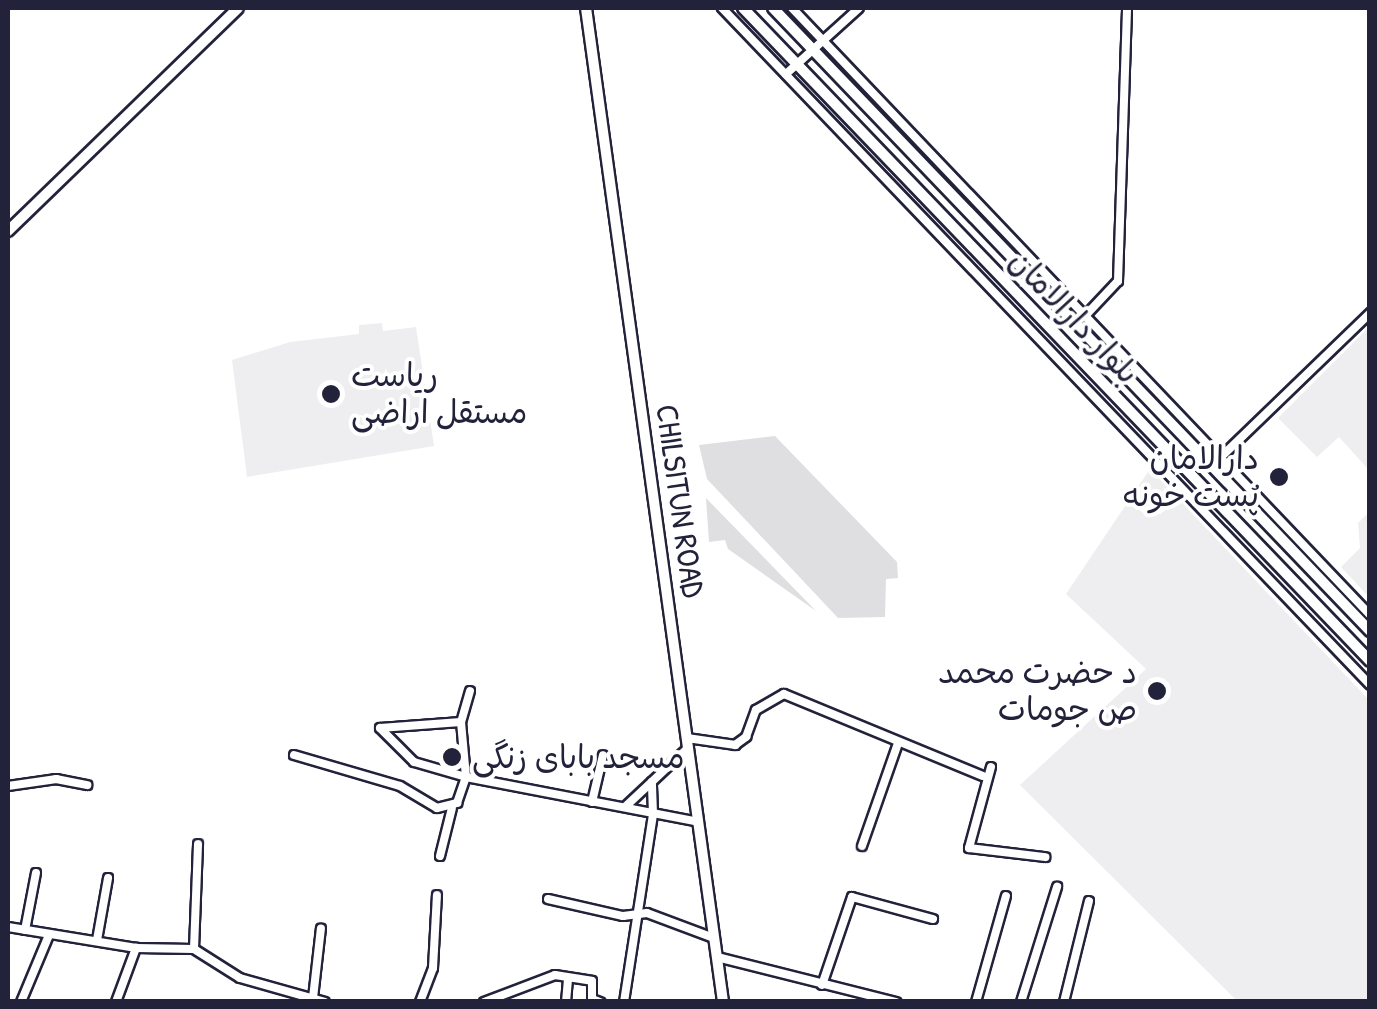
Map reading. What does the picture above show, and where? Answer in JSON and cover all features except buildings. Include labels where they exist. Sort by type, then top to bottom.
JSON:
[{"type":"main road","points":[[8,231],[238,8]]},
{"type":"main road","name":"CHILSITUN ROAD","points":[[586,8],[723,1002]]},
{"type":"main road","name":"بلوار دارالامان","points":[[742,8],[1370,661]]},
{"type":"main road","name":"بلوار دارالامان","points":[[773,8],[1216,462],[1370,631]]},
{"type":"main road","points":[[1200,485],[1216,462]]},
{"type":"street","points":[[722,8],[1370,685]]},
{"type":"street","points":[[792,8],[1085,316],[1216,462],[1370,616]]},
{"type":"street","points":[[786,74],[859,8]]},
{"type":"street","points":[[1085,316],[1118,281],[1127,8]]},
{"type":"street","points":[[1216,462],[1370,313]]},
{"type":"street","points":[[1198,505],[1200,485]]},
{"type":"street","points":[[440,856],[452,808],[466,777],[462,722],[470,692]]},
{"type":"street","points":[[626,806],[688,743],[735,745],[746,738],[756,710],[784,694],[983,776]]},
{"type":"street","points":[[462,722],[380,728],[414,762],[466,777],[699,822]]},
{"type":"street","points":[[862,846],[898,742]]},
{"type":"street","points":[[294,755],[400,786],[437,808],[452,808]]},
{"type":"street","points":[[592,802],[603,755]]},
{"type":"street","points":[[990,768],[983,776],[970,848],[1046,856]]},
{"type":"street","points":[[8,786],[56,779],[88,785]]},
{"type":"street","points":[[624,1002],[653,814],[652,782]]},
{"type":"street","points":[[194,949],[198,844]]},
{"type":"street","points":[[25,930],[36,873]]},
{"type":"street","points":[[96,940],[108,878]]},
{"type":"street","points":[[1020,1002],[1057,887]]},
{"type":"street","points":[[420,1002],[433,968],[436,895]]},
{"type":"street","points":[[976,1002],[1006,896]]},
{"type":"street","points":[[822,985],[852,897],[933,919]]},
{"type":"street","points":[[548,899],[589,911],[640,912],[714,938]]},
{"type":"street","points":[[1064,1002],[1089,900]]},
{"type":"street","points":[[8,927],[136,948],[194,949],[240,978],[324,1002]]},
{"type":"street","points":[[307,998],[321,928]]},
{"type":"street","points":[[20,1002],[49,935]]},
{"type":"street","points":[[116,1002],[136,948]]},
{"type":"street","points":[[717,956],[896,1002]]},
{"type":"street","points":[[484,1002],[554,975],[592,981],[592,999],[600,1002]]},
{"type":"street","points":[[566,1002],[568,978]]},
{"type":"street","points":[[838,1002],[841,989]]},
{"type":"shaded area","name":"ریاست مستقل اراضی","points":[[382,323],[383,331],[416,327],[434,446],[247,477],[232,360],[290,342],[359,334],[359,325]]},
{"type":"shaded area","points":[[1369,327],[1369,470],[1339,437],[1317,457],[1278,418]]},
{"type":"shaded area","points":[[775,436],[897,562],[898,578],[886,579],[885,617],[838,618],[707,479],[699,445]]},
{"type":"shaded area","points":[[1150,469],[1369,700],[1369,1001],[1237,1001],[1020,785],[1146,669],[1066,594]]},
{"type":"shaded area","points":[[706,498],[816,611],[728,549],[725,540],[709,542]]},
{"type":"shaded area","points":[[1369,512],[1369,597],[1341,567],[1360,548],[1358,523]]},
{"type":"place","name":"ریاست مستقل اراضی","points":[[331,394]]},
{"type":"place","name":"دارالامان پُست خونه","points":[[1279,477]]},
{"type":"place","name":"د حضرت محمد ص جومات","points":[[1157,691]]},
{"type":"place","name":"مسجد بابای زنگی","points":[[452,757]]}]
